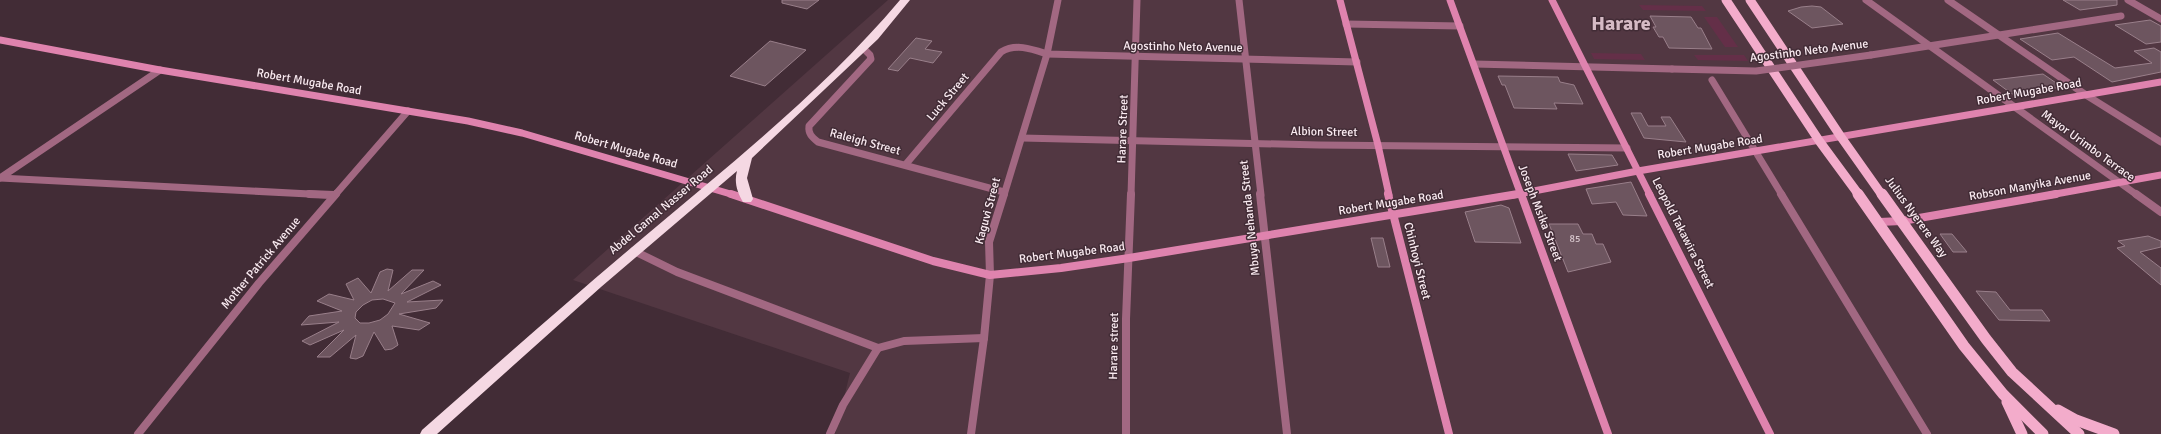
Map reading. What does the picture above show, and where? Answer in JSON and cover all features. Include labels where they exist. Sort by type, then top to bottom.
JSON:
[{"type":"highway","name":"Abdel Gamal Nasser Road","points":[[427,434],[634,251],[748,155],[863,48],[904,0]]},
{"type":"highway","points":[[747,199],[740,184],[740,178],[748,155]]},
{"type":"main road","name":"Chinhoyi Street","points":[[1340,0],[1378,145],[1393,215],[1449,434]]},
{"type":"main road","name":"Joseph Msika Street","points":[[1450,0],[1474,64],[1502,147],[1608,434]]},
{"type":"main road","name":"Leopold Takawira Street","points":[[1552,0],[1770,434]]},
{"type":"main road","points":[[1726,0],[1820,142],[1879,222],[1964,346],[2003,394],[2043,434]]},
{"type":"main road","name":"Julius Nyerere Way","points":[[1750,0],[1842,137],[1986,339],[2012,372],[2079,434]]},
{"type":"main road","name":"Robert Mugabe Road","points":[[0,40],[160,70],[408,111],[522,133],[711,187],[934,261],[990,275],[1061,268],[1130,258],[1393,215],[1638,171],[1820,142],[2161,82]]},
{"type":"main road","name":"Robson Manyika Avenue","points":[[1879,222],[1902,220],[2161,175]]},
{"type":"main road","points":[[2003,394],[2022,434]]},
{"type":"main road","points":[[2046,404],[2076,420],[2114,434]]},
{"type":"street","name":"Kaguvi Street","points":[[971,434],[984,338],[990,275],[989,242],[1047,54],[1058,0]]},
{"type":"street","name":"Harare Street","points":[[1130,258],[1137,0]]},
{"type":"street","name":"Mbuya Nehanda Street","points":[[1239,0],[1287,434]]},
{"type":"street","name":"Mayor Urimbo Terrace","points":[[1866,0],[2161,212]]},
{"type":"street","points":[[1948,0],[2086,94],[2161,142]]},
{"type":"street","points":[[2128,0],[2161,19]]},
{"type":"street","name":"Agostinho Neto Avenue","points":[[1474,64],[1756,71],[1871,55],[2120,16]]},
{"type":"street","points":[[1346,24],[1460,26]]},
{"type":"street","name":"Agostinho Neto Avenue","points":[[1009,46],[1028,48],[1047,54],[1357,62]]},
{"type":"street","name":"Luck Street","points":[[906,164],[1001,52],[1009,46]]},
{"type":"street","name":"Raleigh Street","points":[[863,48],[871,57],[869,62],[809,126],[808,130],[810,135],[818,142],[906,164],[1004,192]]},
{"type":"street","points":[[160,70],[0,178],[334,195]]},
{"type":"street","points":[[1712,80],[1754,152],[1928,434]]},
{"type":"street","name":"Mother Patrick Avenue","points":[[138,434],[259,283],[408,111]]},
{"type":"street","name":"Albion Street","points":[[1022,138],[1627,148]]},
{"type":"street","points":[[634,251],[677,272],[878,348],[904,341],[984,338]]},
{"type":"street","name":"Harare street","points":[[1126,434],[1126,319],[1130,258]]},
{"type":"street","points":[[830,434],[843,405],[878,348]]},
{"type":"shaded area","points":[[888,0],[2161,0],[2161,434],[835,434],[850,373],[573,280]]},
{"type":"shaded area","points":[[1639,5],[1702,6],[1706,11],[1643,10]]},
{"type":"shaded area","points":[[1704,17],[1717,17],[1738,47],[1725,47]]},
{"type":"shaded area","points":[[1591,53],[1641,54],[1645,60],[1594,59]]},
{"type":"shaded area","points":[[1694,55],[1744,55],[1748,61],[1698,60]]},
{"type":"building","points":[[782,0],[819,0],[807,9],[782,3]]},
{"type":"building","points":[[2063,0],[2117,0],[2117,5],[2080,10]]},
{"type":"building","points":[[1801,7],[1821,7],[1843,24],[1812,28],[1788,11]]},
{"type":"building","points":[[1650,16],[1691,17],[1698,28],[1701,28],[1712,49],[1669,48],[1663,37],[1659,37],[1653,27],[1656,27]]},
{"type":"building","points":[[2150,20],[2161,26],[2161,42],[2146,44],[2115,25]]},
{"type":"building","points":[[2058,33],[2115,68],[2152,63],[2134,51],[2154,48],[2161,52],[2161,72],[2112,82],[2074,57],[2052,60],[2020,39]]},
{"type":"building","points":[[916,38],[932,41],[925,49],[942,52],[933,63],[910,58],[898,71],[888,69]]},
{"type":"building","points":[[770,41],[806,50],[765,86],[730,76]]},
{"type":"building","points":[[2043,74],[2062,87],[2012,94],[1993,80]]},
{"type":"building","points":[[1498,76],[1558,77],[1560,82],[1574,85],[1583,104],[1554,103],[1557,109],[1514,108],[1505,85],[1502,85]]},
{"type":"building","points":[[1631,113],[1641,113],[1648,126],[1666,126],[1661,117],[1670,117],[1686,142],[1644,138]]},
{"type":"building","points":[[1568,154],[1612,155],[1618,165],[1576,171]]},
{"type":"building","points":[[1631,182],[1647,216],[1623,215],[1616,202],[1592,204],[1586,189]]},
{"type":"building","points":[[1501,205],[1509,208],[1521,243],[1475,242],[1465,212]]},
{"type":"building","points":[[1549,224],[1578,224],[1583,234],[1592,234],[1596,244],[1603,244],[1611,262],[1568,272]]},
{"type":"building","points":[[1940,234],[1952,234],[1967,252],[1953,252]]},
{"type":"building","points":[[2148,236],[2161,241],[2161,247],[2140,252],[2161,268],[2161,285],[2117,248],[2125,246],[2118,241]]},
{"type":"building","points":[[1371,238],[1383,238],[1390,267],[1378,267]]},
{"type":"building","points":[[387,269],[393,270],[388,291],[412,270],[424,270],[401,294],[433,281],[441,285],[407,302],[443,300],[436,308],[399,314],[430,323],[419,330],[392,326],[398,345],[392,349],[385,350],[374,332],[363,356],[356,359],[350,358],[356,335],[330,357],[317,357],[344,330],[310,345],[302,341],[339,322],[301,325],[309,316],[342,311],[317,301],[329,294],[354,300],[346,284],[358,278],[371,293],[380,272]],"holes":[[[383,299],[395,303],[388,314],[380,320],[369,323],[360,323],[355,318],[356,312],[363,305],[372,300]]]},
{"type":"building","points":[[1976,291],[1996,292],[2010,310],[2042,310],[2050,321],[1999,320]]},
{"type":"district","name":"Harare","points":[[1621,23]]}]
